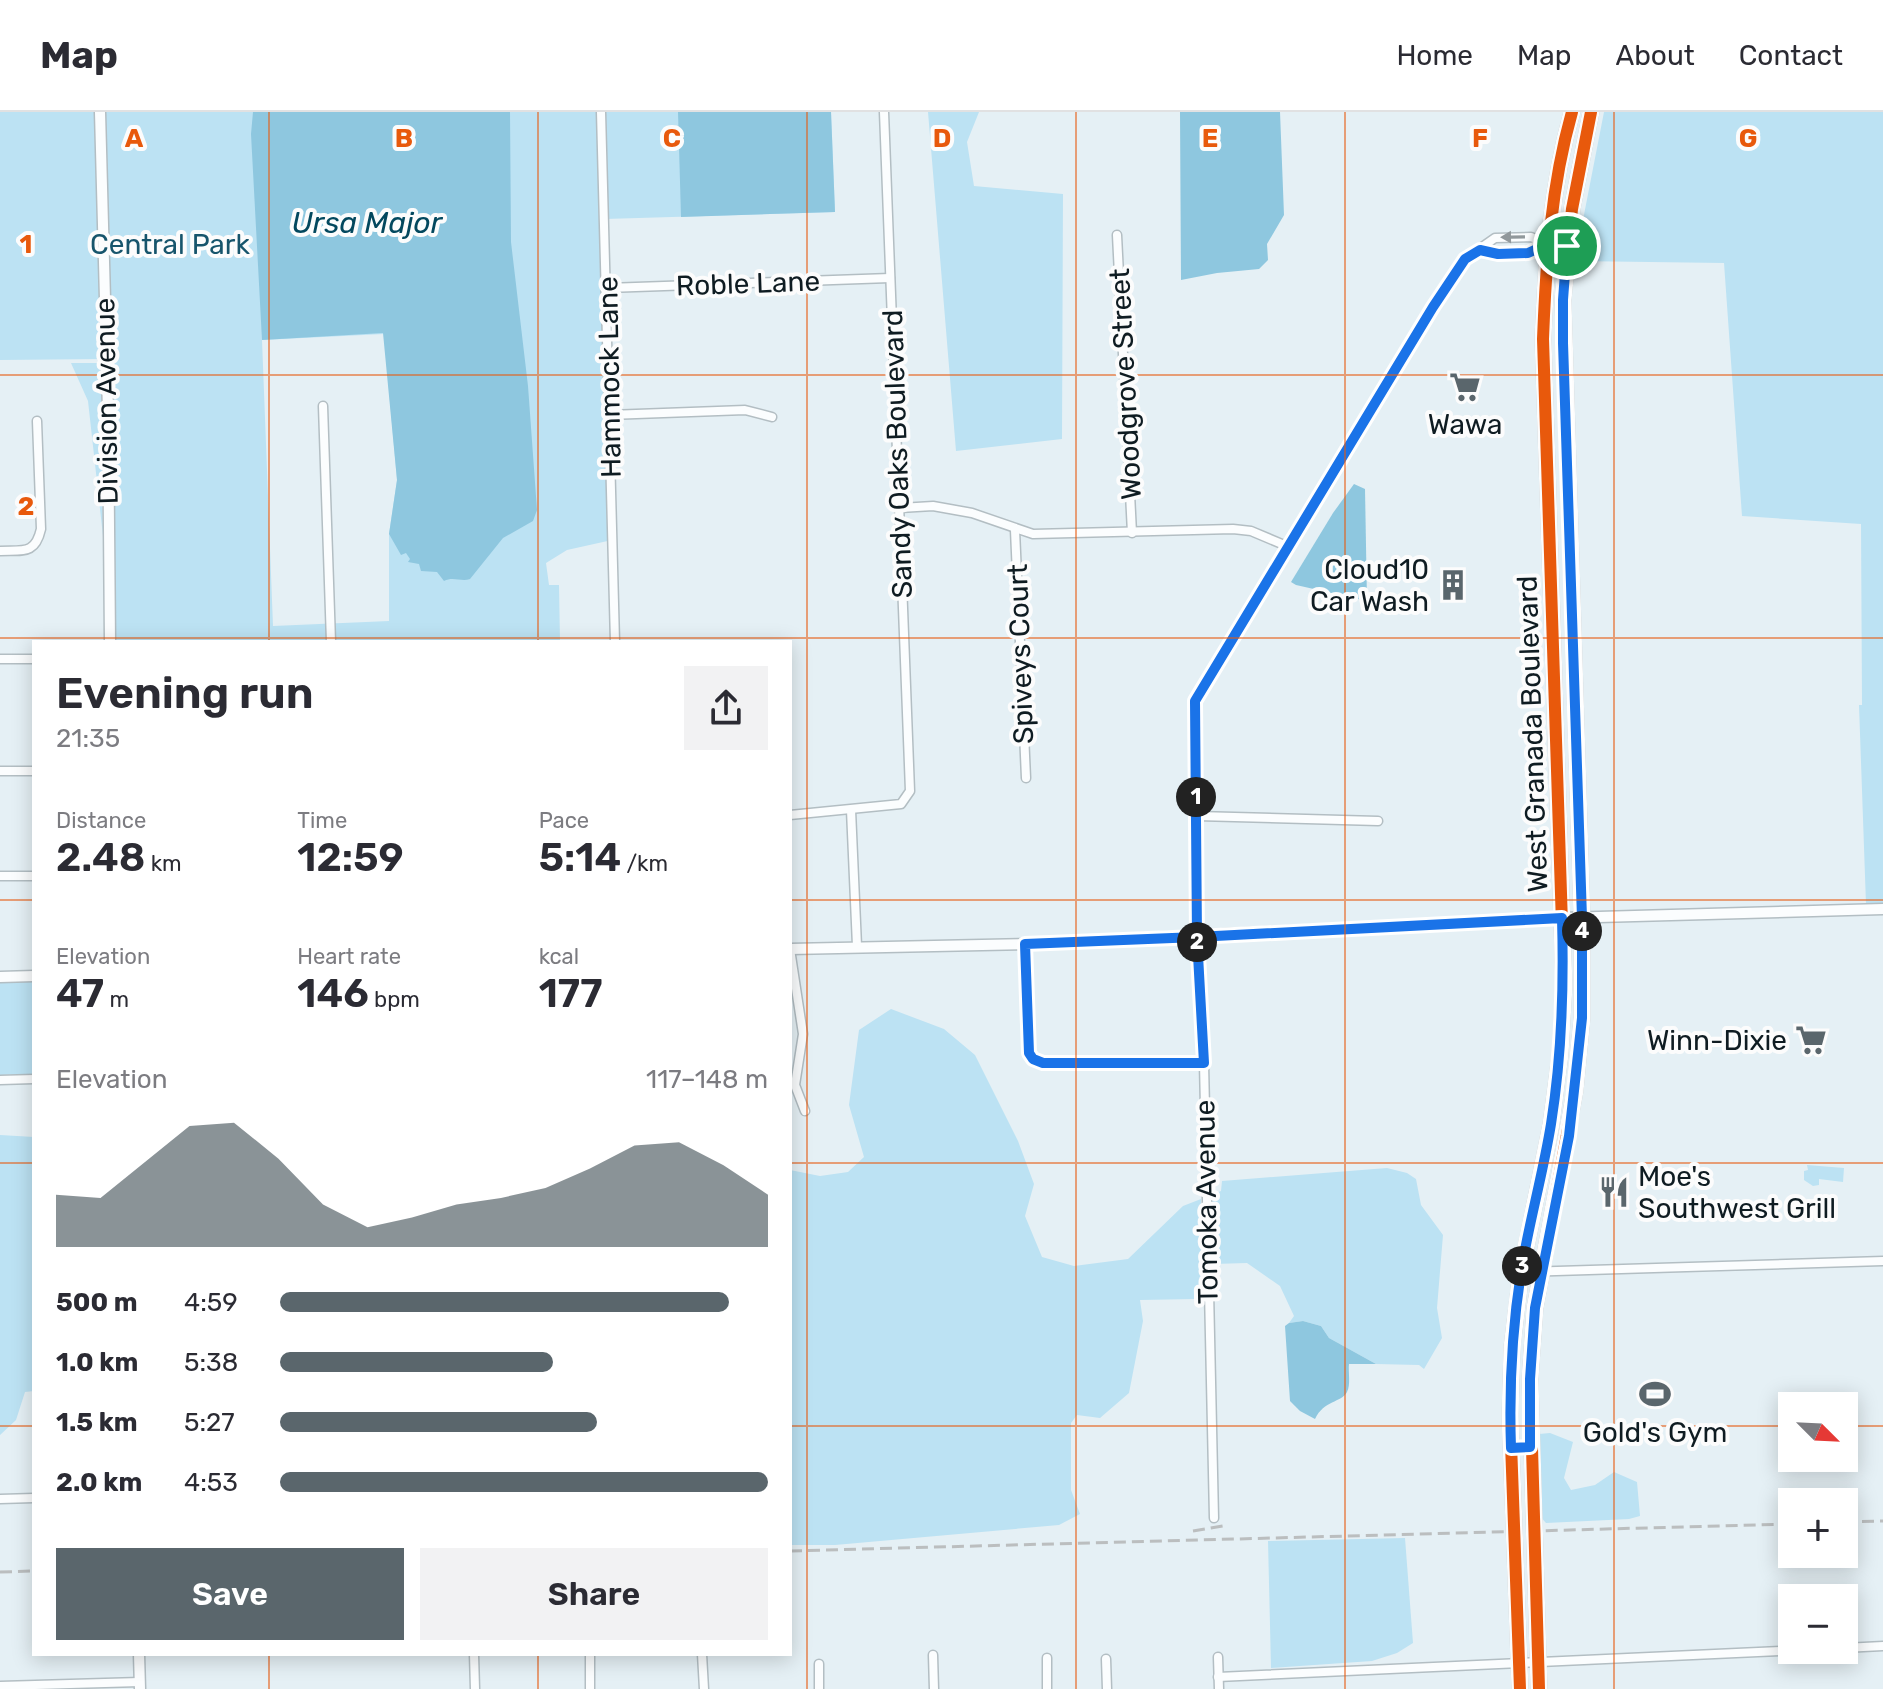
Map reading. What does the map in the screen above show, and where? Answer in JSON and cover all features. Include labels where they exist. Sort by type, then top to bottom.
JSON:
[{"type":"main road","name":"West Granada Boulevard","points":[[1520,1689],[1511,1448],[1512,1347],[1521,1272],[1555,1094],[1563,1009],[1543,339],[1548,244],[1572,112]]},
{"type":"main road","name":"West Granada Boulevard","points":[[1539,1689],[1530,1447],[1531,1350],[1541,1271],[1569,1136],[1582,1018],[1582,918],[1563,300],[1567,246],[1591,112]]},
{"type":"main road","points":[[1555,1094],[1565,1105],[1569,1136]]},
{"type":"street","name":"Division Avenue","points":[[100,112],[110,640]]},
{"type":"street","name":"Hammock Lane","points":[[601,112],[615,640]]},
{"type":"street","name":"Sandy Oaks Boulevard","points":[[851,810],[901,804],[910,791],[884,112]]},
{"type":"street","name":"Woodgrove Street","points":[[1117,235],[1132,533]]},
{"type":"street","name":"Tomoka Avenue","points":[[1214,1518],[1204,1063],[1197,937],[1195,701],[1439,296],[1465,259],[1495,238],[1531,237],[1548,244],[1567,246]]},
{"type":"street","name":"Tomoka Avenue","points":[[1480,250],[1498,254],[1528,253],[1548,244]]},
{"type":"street","name":"Roble Lane","points":[[607,288],[890,278]]},
{"type":"street","points":[[323,406],[331,640]]},
{"type":"street","points":[[609,415],[745,410],[772,417]]},
{"type":"street","points":[[0,551],[30,549],[38,542],[41,529],[37,421]]},
{"type":"street","points":[[900,508],[933,506],[972,513],[1033,534],[1251,531],[1289,547]]},
{"type":"street","name":"Spiveys Court","points":[[1015,530],[1026,778]]},
{"type":"street","points":[[1552,620],[1571,618]]},
{"type":"street","points":[[0,659],[32,659]]},
{"type":"street","points":[[0,771],[32,771]]},
{"type":"street","points":[[792,815],[851,810],[857,946]]},
{"type":"street","points":[[1197,816],[1378,821]]},
{"type":"street","points":[[0,876],[32,876]]},
{"type":"street","points":[[792,949],[1025,944],[1562,918],[1883,909]]},
{"type":"street","points":[[1025,944],[1029,1053],[1033,1059],[1043,1063],[1204,1063]]},
{"type":"street","points":[[792,962],[803,1034],[795,1085],[805,1111]]},
{"type":"street","points":[[0,977],[32,976]]},
{"type":"street","points":[[0,1080],[32,1079]]},
{"type":"street","points":[[1521,1272],[1883,1261]]},
{"type":"street","points":[[1511,1448],[1530,1447]]},
{"type":"street","points":[[0,1499],[32,1498]]},
{"type":"street","points":[[1858,1647],[1883,1646]]},
{"type":"street","points":[[1218,1677],[1778,1651]]},
{"type":"street","points":[[933,1655],[934,1689]]},
{"type":"street","points":[[0,1686],[140,1686],[139,1656]]},
{"type":"street","points":[[474,1656],[475,1689]]},
{"type":"street","points":[[590,1656],[590,1689]]},
{"type":"street","points":[[702,1656],[704,1689]]},
{"type":"street","points":[[1218,1657],[1219,1689]]},
{"type":"street","points":[[1047,1658],[1047,1689]]},
{"type":"street","points":[[1106,1659],[1107,1689]]},
{"type":"street","points":[[819,1664],[819,1689]]},
{"type":"green space","name":"Central Park","points":[[0,112],[831,112],[835,212],[605,219],[612,540],[567,550],[546,563],[549,585],[559,585],[560,640],[109,640],[106,359],[0,360]],"holes":[[[384,334],[397,480],[389,534],[389,621],[273,626],[262,340]]]},
{"type":"green space","points":[[928,112],[979,112],[967,142],[974,186],[1063,194],[1062,439],[956,451]]},
{"type":"green space","points":[[1604,112],[1883,112],[1883,904],[1866,904],[1859,705],[1862,705],[1861,524],[1742,516],[1724,263],[1575,261]]},
{"type":"green space","points":[[71,363],[101,363],[103,536],[88,401]]},
{"type":"green space","points":[[32,981],[32,1074],[0,1075],[0,982]]},
{"type":"green space","points":[[891,1009],[944,1029],[975,1055],[1018,1141],[1034,1184],[1025,1216],[1042,1257],[1074,1266],[1128,1259],[1183,1206],[1201,1199],[1202,1284],[1195,1299],[1140,1300],[1143,1321],[1129,1393],[1100,1418],[1077,1415],[1071,1423],[1071,1490],[1080,1514],[1059,1525],[835,1545],[792,1545],[792,1170],[820,1176],[848,1172],[864,1157],[849,1105],[859,1030]]},
{"type":"green space","points":[[0,1135],[32,1137],[32,1391],[25,1392],[16,1420],[0,1435]]},
{"type":"green space","points":[[1807,1165],[1844,1168],[1843,1182],[1819,1179],[1819,1185],[1813,1186],[1804,1180]]},
{"type":"green space","points":[[1387,1168],[1407,1173],[1416,1179],[1421,1205],[1443,1235],[1437,1308],[1442,1338],[1424,1369],[1419,1365],[1376,1364],[1329,1338],[1321,1326],[1303,1321],[1289,1323],[1294,1316],[1280,1286],[1247,1263],[1213,1264],[1212,1195],[1221,1191],[1222,1181]]},
{"type":"green space","points":[[1550,1433],[1573,1442],[1564,1478],[1571,1490],[1595,1485],[1614,1472],[1637,1482],[1640,1516],[1546,1523],[1539,1515],[1539,1434]]},
{"type":"green space","points":[[1405,1538],[1413,1643],[1397,1653],[1372,1661],[1271,1668],[1268,1541]]},
{"type":"water","name":"Ursa Major","points":[[253,112],[510,112],[511,242],[528,386],[537,510],[533,521],[503,538],[470,579],[444,581],[437,572],[421,571],[419,564],[408,562],[410,559],[406,553],[401,555],[389,534],[397,480],[383,333],[262,340],[251,134]]},
{"type":"water","points":[[678,112],[831,112],[835,212],[681,217]]},
{"type":"water","points":[[1180,112],[1280,112],[1284,215],[1267,244],[1268,260],[1259,269],[1181,280]]},
{"type":"water","points":[[1354,484],[1365,489],[1367,601],[1291,582]]},
{"type":"water","points":[[1303,1321],[1321,1326],[1329,1338],[1376,1364],[1349,1364],[1347,1392],[1323,1408],[1315,1419],[1290,1401],[1285,1326]]},
{"type":"railway","points":[[1858,1522],[1883,1521]]},
{"type":"railway","points":[[792,1551],[1778,1524]]},
{"type":"railway","points":[[1193,1531],[1228,1525]]},
{"type":"railway","points":[[0,1572],[32,1571]]},
{"type":"cycle path","points":[[1520,1689],[1510,1416],[1512,1347],[1521,1272],[1551,1124],[1560,1055],[1564,986],[1543,339],[1551,224],[1559,168],[1572,112]]},
{"type":"cycle path","points":[[1539,1689],[1530,1379],[1535,1308],[1575,1091],[1582,1018],[1582,918],[1563,300],[1572,209],[1591,112]]},
{"type":"place","name":"Wawa","points":[[1465,387]]},
{"type":"place","name":"Cloud10 Car Wash","points":[[1453,585]]},
{"type":"place","name":"Winn-Dixie","points":[[1811,1040]]},
{"type":"place","name":"Moe's Southwest Grill","points":[[1614,1192]]},
{"type":"place","name":"Gold's Gym","points":[[1655,1394]]},
{"type":"route","points":[[1567,246],[1548,244],[1528,253],[1498,254],[1480,250],[1465,259],[1195,701],[1197,937],[1025,944],[1029,1053],[1033,1059],[1043,1063],[1204,1063],[1197,937],[1562,918],[1564,986],[1560,1055],[1551,1124],[1516,1309],[1512,1347],[1511,1448],[1530,1447],[1530,1379],[1535,1308],[1569,1136],[1582,1018],[1582,918],[1563,343],[1567,246]]}]
